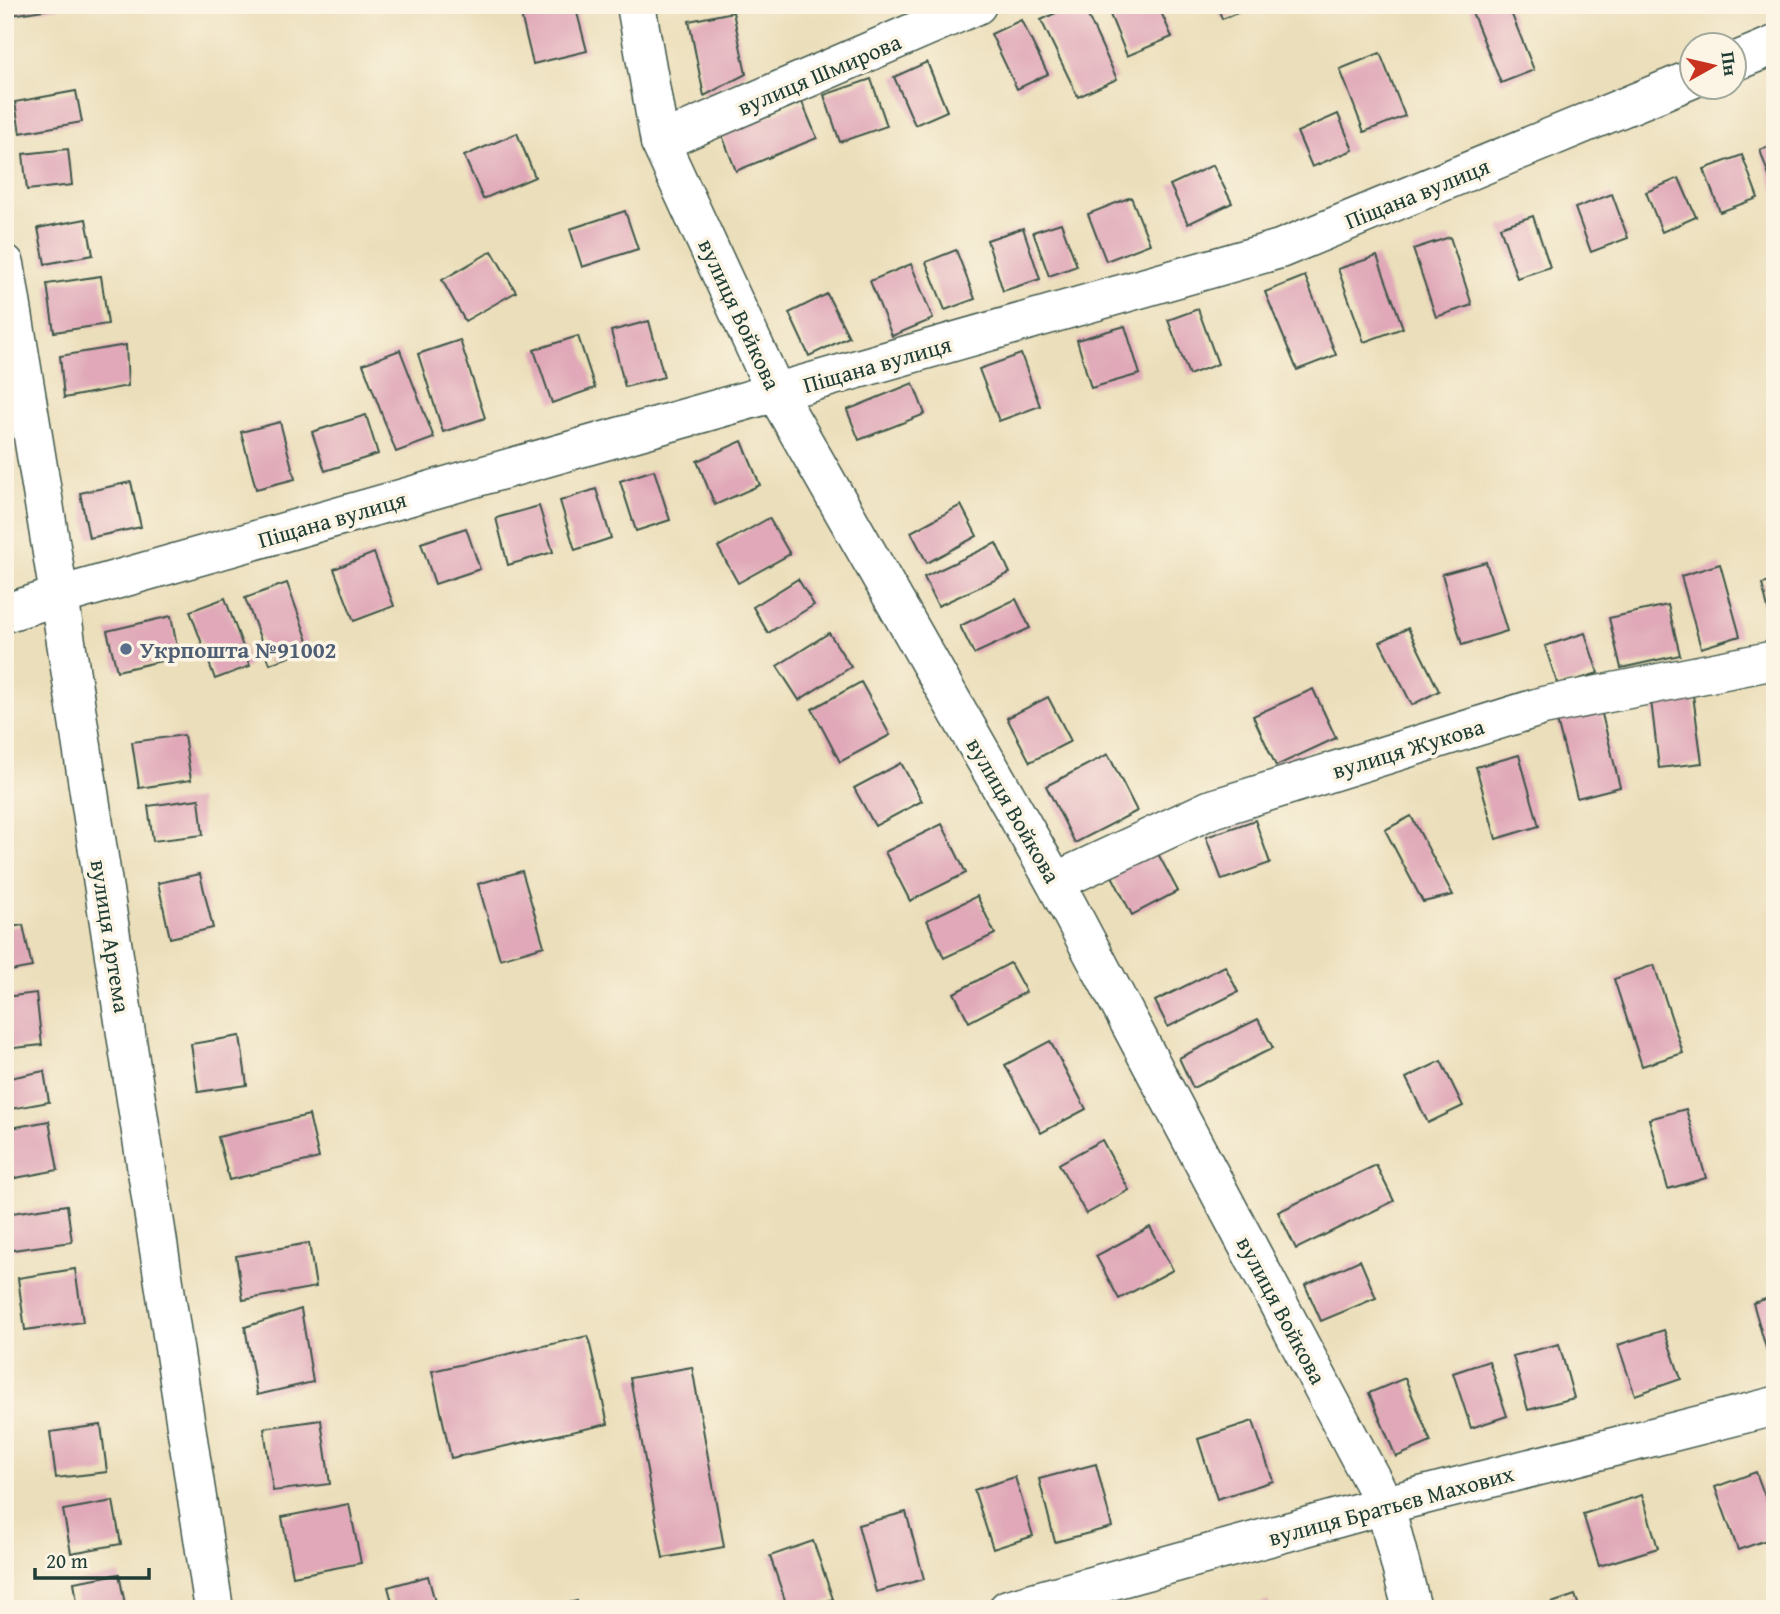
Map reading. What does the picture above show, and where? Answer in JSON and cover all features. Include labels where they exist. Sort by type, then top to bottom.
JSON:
[{"type":"street","name":"вулиця Войкова","points":[[636,5],[660,142],[776,393],[1055,882],[1385,1505],[1412,1609]]},
{"type":"street","name":"вулиця Шмирова","points":[[660,142],[977,5]]},
{"type":"street","points":[[1748,57],[1775,46]]},
{"type":"street","name":"Піщана вулиця","points":[[5,613],[1280,250],[1678,85]]},
{"type":"street","name":"вулиця Артема","points":[[5,264],[59,596],[214,1609]]},
{"type":"street","name":"вулиця Жукова","points":[[1055,882],[1209,810],[1543,706],[1775,660]]},
{"type":"street","name":"вулиця Братьєв Махових","points":[[1009,1609],[1385,1505],[1775,1406]]},
{"type":"building","points":[[10,5],[63,5],[63,7],[11,15]]},
{"type":"building","points":[[560,5],[575,5],[587,51],[533,64],[521,15]]},
{"type":"building","points":[[1072,5],[1083,5],[1117,79],[1078,97],[1041,20]]},
{"type":"building","points":[[1106,5],[1158,5],[1172,37],[1127,56]]},
{"type":"building","points":[[1217,5],[1258,5],[1222,19]]},
{"type":"building","points":[[1469,5],[1508,5],[1534,70],[1501,83]]},
{"type":"building","points":[[733,12],[746,74],[704,96],[689,21]]},
{"type":"building","points":[[1021,20],[1048,74],[1017,89],[991,34]]},
{"type":"building","points":[[1380,53],[1405,116],[1364,132],[1340,69]]},
{"type":"building","points":[[927,62],[947,111],[915,125],[894,77]]},
{"type":"building","points":[[871,79],[887,126],[840,142],[824,95]]},
{"type":"building","points":[[76,91],[82,122],[20,133],[15,102]]},
{"type":"building","points":[[802,102],[817,138],[736,171],[722,135]]},
{"type":"building","points":[[1338,114],[1353,150],[1312,167],[1297,132]]},
{"type":"building","points":[[517,133],[535,177],[483,199],[464,156]]},
{"type":"building","points":[[1775,145],[1775,191],[1774,191],[1760,150]]},
{"type":"building","points":[[68,149],[72,185],[27,190],[23,154]]},
{"type":"building","points":[[1742,155],[1758,198],[1720,212],[1704,169]]},
{"type":"building","points":[[1213,165],[1232,203],[1188,224],[1170,185]]},
{"type":"building","points":[[1679,178],[1696,217],[1662,232],[1646,192]]},
{"type":"building","points":[[1612,194],[1628,238],[1591,252],[1575,208]]},
{"type":"building","points":[[1131,197],[1150,244],[1106,261],[1088,214]]},
{"type":"building","points":[[625,211],[638,249],[582,267],[570,229]]},
{"type":"building","points":[[1533,216],[1550,267],[1517,278],[1500,227]]},
{"type":"building","points":[[86,219],[93,255],[45,264],[38,228]]},
{"type":"building","points":[[1061,223],[1077,266],[1049,276],[1033,232]]},
{"type":"building","points":[[1023,228],[1040,279],[1003,291],[987,240]]},
{"type":"building","points":[[1450,237],[1472,305],[1436,317],[1413,249]]},
{"type":"building","points":[[956,250],[975,299],[945,310],[926,262]]},
{"type":"building","points":[[492,251],[516,292],[465,321],[442,280]]},
{"type":"building","points":[[1377,256],[1403,328],[1364,342],[1338,269]]},
{"type":"building","points":[[911,264],[933,319],[892,336],[870,281]]},
{"type":"building","points":[[101,276],[108,324],[54,332],[47,284]]},
{"type":"building","points":[[1305,276],[1336,355],[1297,370],[1265,292]]},
{"type":"building","points":[[827,294],[849,337],[809,356],[789,313]]},
{"type":"building","points":[[1198,309],[1218,364],[1189,375],[1168,320]]},
{"type":"building","points":[[649,321],[664,377],[625,387],[611,331]]},
{"type":"building","points":[[1125,326],[1140,374],[1091,388],[1077,340]]},
{"type":"building","points":[[578,336],[595,388],[552,403],[534,350]]},
{"type":"building","points":[[460,340],[485,418],[443,432],[418,354]]},
{"type":"building","points":[[126,345],[128,386],[64,398],[60,356]]},
{"type":"building","points":[[400,350],[434,438],[396,452],[363,364]]},
{"type":"building","points":[[1021,354],[1040,406],[999,421],[979,369]]},
{"type":"building","points":[[913,383],[925,414],[859,440],[847,410]]},
{"type":"building","points":[[366,415],[378,454],[325,471],[312,432]]},
{"type":"building","points":[[280,422],[295,479],[256,489],[241,432]]},
{"type":"building","points":[[742,441],[760,485],[715,505],[697,461]]},
{"type":"building","points":[[654,470],[670,520],[636,531],[620,481]]},
{"type":"building","points":[[131,482],[141,527],[89,538],[80,493]]},
{"type":"building","points":[[596,489],[611,538],[575,550],[560,501]]},
{"type":"building","points":[[961,505],[977,536],[927,563],[911,532]]},
{"type":"building","points":[[539,506],[553,552],[508,565],[496,518]]},
{"type":"building","points":[[769,518],[790,554],[738,583],[718,547]]},
{"type":"building","points":[[466,528],[480,569],[435,584],[421,543]]},
{"type":"building","points":[[996,543],[1010,573],[938,606],[924,577]]},
{"type":"building","points":[[374,553],[394,606],[354,621],[334,569]]},
{"type":"building","points":[[1486,562],[1507,631],[1462,645],[1442,574]]},
{"type":"building","points":[[1720,564],[1740,636],[1701,648],[1681,576]]},
{"type":"building","points":[[798,579],[814,605],[768,633],[753,607]]},
{"type":"building","points":[[1775,581],[1775,634],[1774,634],[1762,584]]},
{"type":"building","points":[[287,583],[311,649],[270,664],[245,598]]},
{"type":"building","points":[[225,598],[250,666],[215,679],[190,611]]},
{"type":"building","points":[[1016,599],[1030,628],[974,654],[960,626]]},
{"type":"building","points":[[1668,605],[1680,655],[1621,668],[1609,618]]},
{"type":"building","points":[[171,616],[179,657],[117,671],[107,631]]},
{"type":"building","points":[[1408,628],[1439,691],[1412,705],[1380,642]]},
{"type":"building","points":[[829,633],[851,667],[799,700],[777,666]]},
{"type":"building","points":[[1585,633],[1598,673],[1558,686],[1545,646]]},
{"type":"building","points":[[861,682],[890,735],[840,762],[812,709]]},
{"type":"building","points":[[1313,689],[1336,738],[1276,766],[1253,716]]},
{"type":"building","points":[[1693,695],[1702,763],[1659,768],[1651,700]]},
{"type":"building","points":[[1048,697],[1071,741],[1030,762],[1007,718]]},
{"type":"building","points":[[1600,706],[1620,787],[1577,798],[1556,717]]},
{"type":"building","points":[[184,735],[191,780],[139,788],[132,742]]},
{"type":"building","points":[[1108,754],[1137,811],[1075,843],[1046,786]]},
{"type":"building","points":[[1519,755],[1539,826],[1496,839],[1476,767]]},
{"type":"building","points":[[901,763],[922,801],[875,826],[854,788]]},
{"type":"building","points":[[199,799],[203,835],[153,841],[148,806]]},
{"type":"building","points":[[1411,816],[1453,895],[1423,902],[1385,830]]},
{"type":"building","points":[[1255,820],[1270,863],[1222,880],[1206,837]]},
{"type":"building","points":[[942,824],[966,873],[910,901],[885,852]]},
{"type":"building","points":[[1156,850],[1178,891],[1132,915],[1111,874]]},
{"type":"building","points":[[522,871],[544,946],[500,959],[478,884]]},
{"type":"building","points":[[200,874],[213,928],[170,938],[158,883]]},
{"type":"building","points":[[977,896],[995,934],[944,958],[927,920]]},
{"type":"building","points":[[23,925],[32,967],[5,972],[5,928]]},
{"type":"building","points":[[1010,963],[1026,992],[969,1022],[954,993]]},
{"type":"building","points":[[1654,965],[1683,1053],[1642,1066],[1614,979]]},
{"type":"building","points":[[1225,966],[1238,992],[1168,1027],[1155,1001]]},
{"type":"building","points":[[36,993],[42,1045],[5,1049],[5,997]]},
{"type":"building","points":[[1258,1019],[1273,1048],[1193,1088],[1179,1058]]},
{"type":"building","points":[[240,1036],[247,1085],[198,1092],[191,1044]]},
{"type":"building","points":[[1050,1041],[1086,1109],[1041,1133],[1005,1065]]},
{"type":"building","points":[[1441,1061],[1463,1106],[1428,1123],[1406,1078]]},
{"type":"building","points":[[44,1071],[49,1102],[5,1110],[5,1079]]},
{"type":"building","points":[[1686,1109],[1706,1178],[1668,1189],[1649,1119]]},
{"type":"building","points":[[309,1115],[319,1158],[229,1180],[218,1137]]},
{"type":"building","points":[[49,1121],[58,1170],[5,1180],[5,1129]]},
{"type":"building","points":[[1102,1140],[1129,1190],[1086,1214],[1059,1164]]},
{"type":"building","points":[[1376,1165],[1394,1201],[1296,1249],[1278,1212]]},
{"type":"building","points":[[67,1205],[72,1242],[5,1251],[5,1214]]},
{"type":"building","points":[[1150,1227],[1173,1270],[1119,1299],[1096,1256]]},
{"type":"building","points":[[309,1243],[316,1287],[243,1300],[236,1256]]},
{"type":"building","points":[[1360,1260],[1376,1298],[1321,1321],[1305,1285]]},
{"type":"building","points":[[75,1269],[83,1322],[25,1330],[18,1278]]},
{"type":"building","points":[[1775,1296],[1775,1353],[1768,1355],[1753,1303]]},
{"type":"building","points":[[301,1309],[313,1382],[257,1395],[245,1327]]},
{"type":"building","points":[[1664,1330],[1681,1379],[1635,1395],[1618,1345]]},
{"type":"building","points":[[588,1336],[608,1424],[451,1458],[432,1371]]},
{"type":"building","points":[[1559,1344],[1574,1398],[1528,1410],[1513,1356]]},
{"type":"building","points":[[1489,1361],[1507,1416],[1471,1428],[1453,1373]]},
{"type":"building","points":[[692,1367],[724,1547],[663,1558],[630,1378]]},
{"type":"building","points":[[1405,1378],[1431,1442],[1396,1457],[1369,1393]]},
{"type":"building","points":[[321,1420],[330,1484],[273,1491],[264,1428]]},
{"type":"building","points":[[1253,1421],[1273,1481],[1217,1499],[1198,1439]]},
{"type":"building","points":[[101,1425],[107,1472],[56,1478],[50,1432]]},
{"type":"building","points":[[1096,1464],[1112,1527],[1055,1542],[1039,1479]]},
{"type":"building","points":[[1756,1472],[1775,1524],[1775,1537],[1738,1550],[1715,1487]]},
{"type":"building","points":[[1015,1477],[1033,1536],[993,1549],[974,1490]]},
{"type":"building","points":[[1642,1495],[1658,1548],[1599,1566],[1583,1514]]},
{"type":"building","points":[[113,1501],[121,1544],[71,1553],[63,1510]]},
{"type":"building","points":[[349,1504],[361,1563],[293,1576],[282,1517]]},
{"type":"building","points":[[906,1512],[924,1579],[876,1592],[858,1525]]},
{"type":"building","points":[[813,1541],[833,1599],[803,1609],[788,1609],[770,1556]]},
{"type":"building","points":[[119,1574],[126,1609],[78,1609],[74,1582]]},
{"type":"building","points":[[428,1576],[437,1609],[394,1609],[388,1587]]},
{"type":"building","points":[[1575,1595],[1580,1609],[1537,1609],[1537,1608]]},
{"type":"building","points":[[577,1601],[579,1609],[548,1609],[548,1608]]},
{"type":"building","points":[[1268,1601],[1270,1609],[1244,1609],[1244,1608]]},
{"type":"place","name":"Укрпошта №91002","points":[[126,649]]}]
